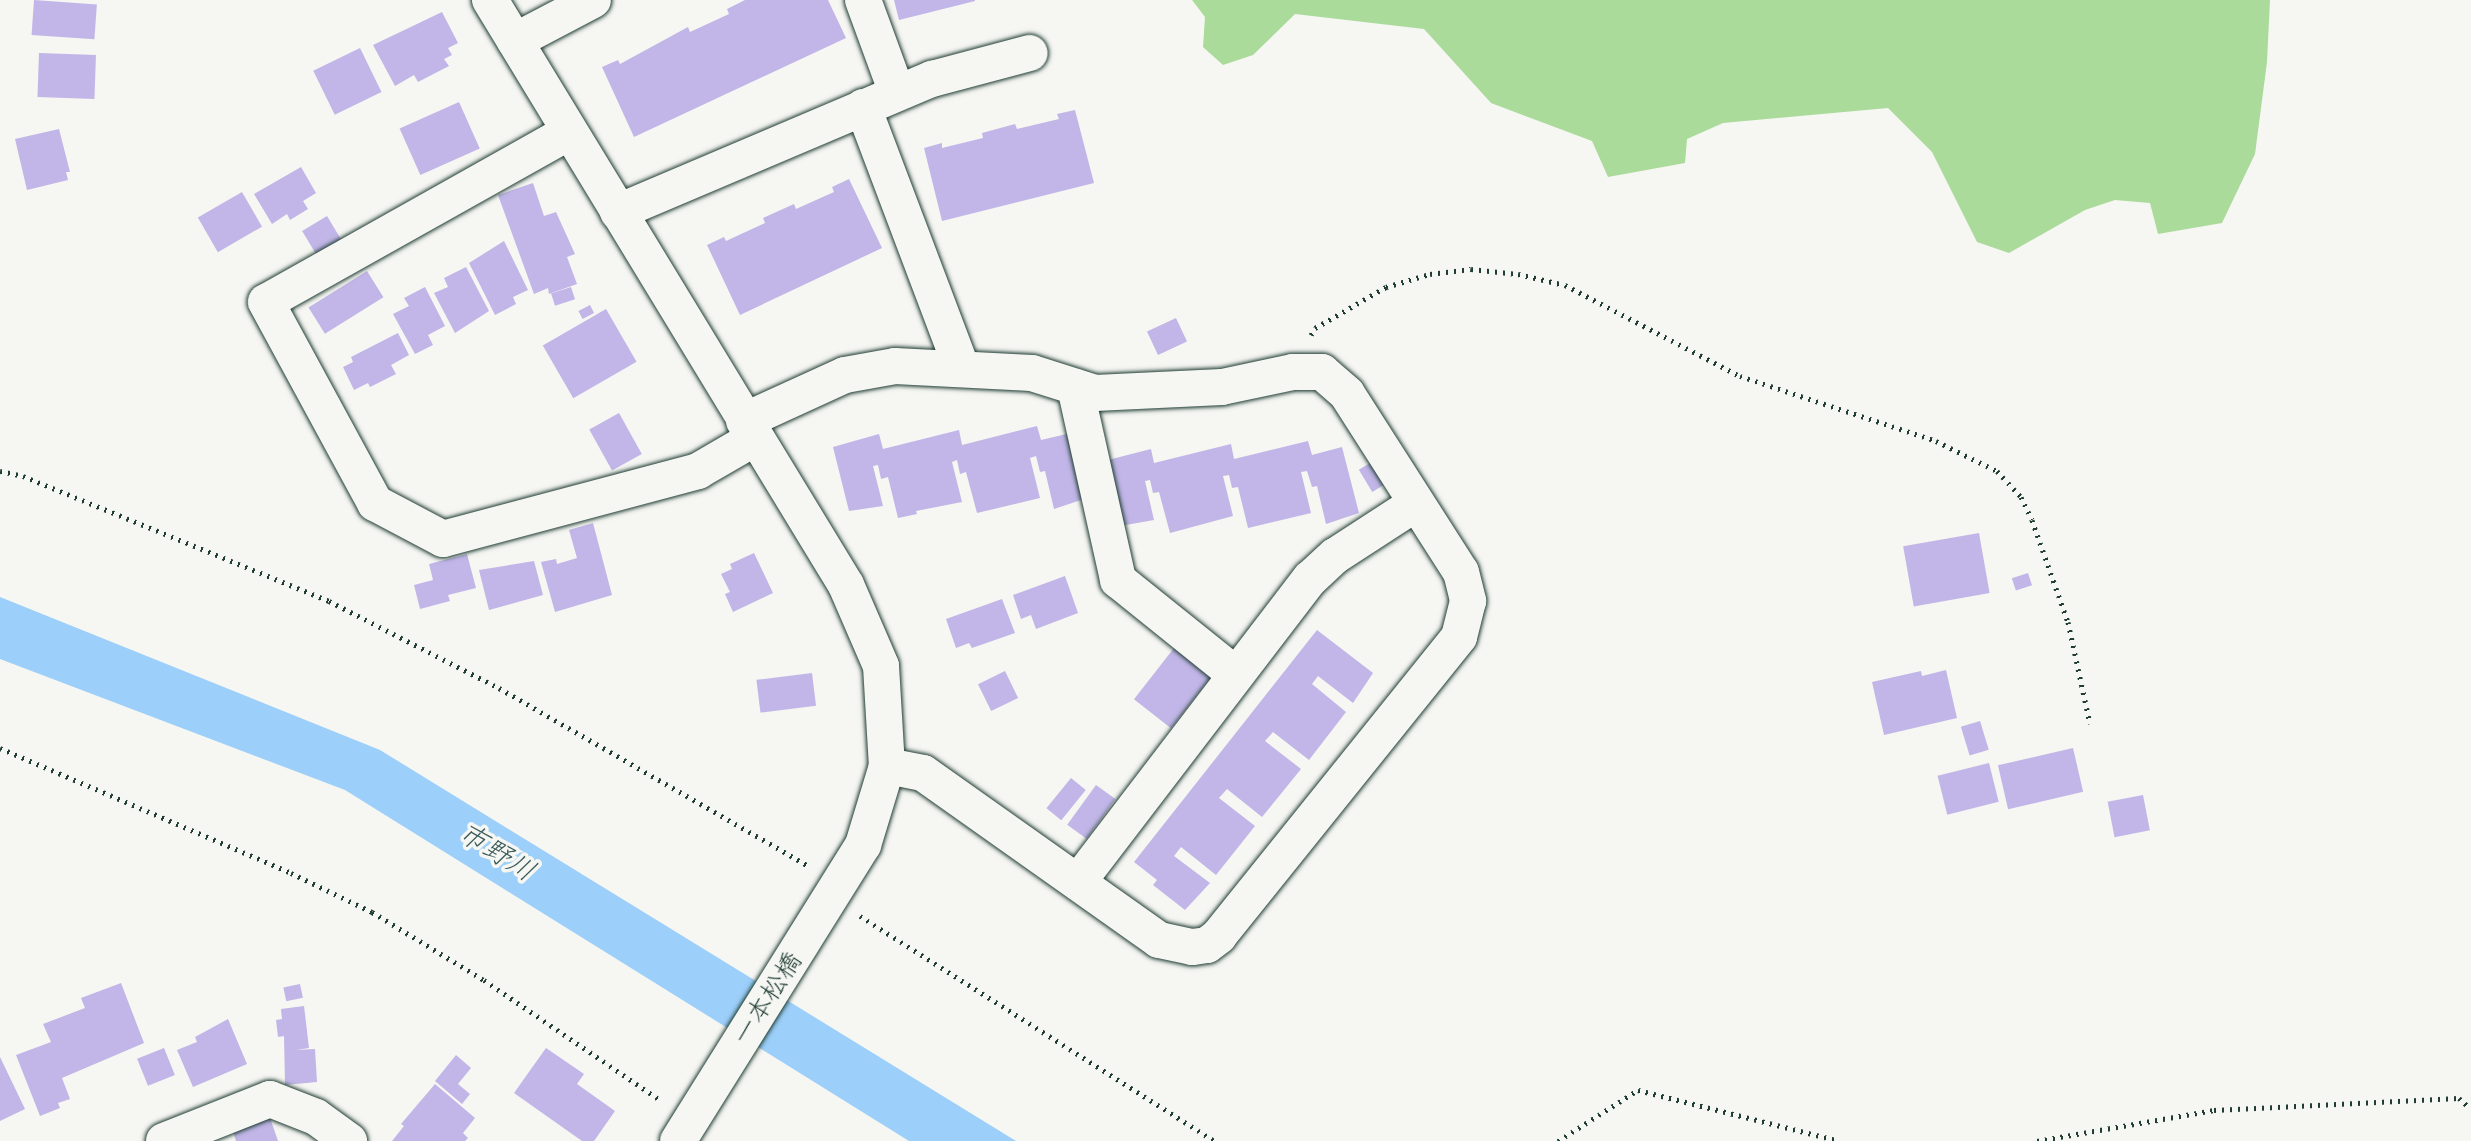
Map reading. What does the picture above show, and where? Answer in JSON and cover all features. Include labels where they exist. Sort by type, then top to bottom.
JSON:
[{"type":"street","points":[[490,0],[749,430],[846,585],[881,666],[887,766],[923,773],[1159,940],[1192,947],[1207,945],[1219,936],[1459,637],[1468,601],[1461,572],[1347,394],[1322,372],[1293,372],[1222,387],[1095,393],[1032,373],[961,366],[895,366],[845,375],[749,430],[698,471],[443,539],[375,503],[266,302],[569,132]]},
{"type":"street","points":[[515,41],[593,0]]},
{"type":"street","points":[[863,0],[897,93]]},
{"type":"street","points":[[618,212],[932,79],[1030,53]]},
{"type":"street","points":[[863,107],[961,366]]},
{"type":"street","points":[[1075,387],[1118,580],[1236,675]]},
{"type":"street","points":[[1078,882],[1310,579],[1335,556],[1415,504]]},
{"type":"street","name":"一本松橋","points":[[692,1119],[863,845],[887,766]]},
{"type":"street","points":[[164,1141],[270,1099],[316,1117],[349,1141]]},
{"type":"path","points":[[1293,372],[1315,328],[1386,287],[1430,274],[1471,269],[1518,274],[1565,285],[1740,376],[1936,441],[1997,471],[2021,497],[2068,622],[2090,724]]},
{"type":"path","points":[[0,471],[23,476],[329,601],[499,688],[837,891],[1214,1141]]},
{"type":"path","points":[[0,748],[291,873],[372,912],[484,980],[692,1119]]},
{"type":"path","points":[[1558,1141],[1638,1090],[1839,1141]]},
{"type":"path","points":[[2037,1141],[2214,1110],[2459,1098],[2471,1109]]},
{"type":"green space","points":[[1192,0],[2270,0],[2267,62],[2255,154],[2222,223],[2158,234],[2150,203],[2115,200],[2085,210],[2009,253],[1977,242],[1932,152],[1888,108],[1723,123],[1687,139],[1685,163],[1608,177],[1592,141],[1491,103],[1424,29],[1295,14],[1253,55],[1223,65],[1203,47],[1205,17]]},
{"type":"water","name":"市野川","points":[[0,597],[380,750],[1016,1141],[909,1141],[345,790],[0,659]]},
{"type":"building","points":[[34,0],[97,4],[94,39],[32,35]]},
{"type":"building","points":[[745,0],[828,0],[846,38],[634,137],[602,67],[618,60],[620,64],[688,27],[690,32],[729,14],[727,9]]},
{"type":"building","points":[[894,0],[975,0],[975,1],[899,20]]},
{"type":"building","points":[[442,12],[458,43],[448,48],[452,55],[444,59],[449,66],[418,82],[414,75],[395,86],[373,45]]},
{"type":"building","points":[[360,48],[381,92],[335,115],[313,71]]},
{"type":"building","points":[[39,53],[96,55],[94,99],[37,97]]},
{"type":"building","points":[[459,102],[480,149],[420,175],[400,128]]},
{"type":"building","points":[[1075,110],[1094,183],[942,221],[924,148],[942,143],[942,148],[983,138],[982,133],[1015,124],[1017,129],[1059,119],[1057,114]]},
{"type":"building","points":[[59,129],[70,172],[66,172],[68,180],[27,190],[15,139]]},
{"type":"building","points":[[301,167],[316,193],[303,201],[308,209],[290,220],[287,214],[272,224],[254,194]]},
{"type":"building","points":[[849,179],[882,248],[740,315],[707,245],[724,237],[726,241],[765,223],[763,218],[794,204],[796,209],[834,192],[832,187]]},
{"type":"building","points":[[533,183],[544,216],[556,212],[575,254],[567,257],[577,284],[549,294],[548,288],[534,294],[498,195]]},
{"type":"building","points":[[242,192],[262,227],[218,252],[198,218]]},
{"type":"building","points":[[327,216],[343,243],[318,258],[302,231]]},
{"type":"building","points":[[504,241],[528,290],[513,297],[516,304],[495,315],[469,263]]},
{"type":"building","points":[[466,267],[489,311],[455,333],[434,293],[448,287],[444,278]]},
{"type":"building","points":[[367,271],[383,297],[325,334],[308,308]]},
{"type":"building","points":[[425,287],[445,326],[428,335],[433,345],[415,354],[393,314],[409,306],[404,298]]},
{"type":"building","points":[[571,287],[575,299],[555,306],[551,293]]},
{"type":"building","points":[[590,305],[594,313],[583,319],[578,311]]},
{"type":"building","points":[[606,309],[636,362],[573,398],[543,346]]},
{"type":"building","points":[[1176,318],[1187,342],[1158,355],[1147,332]]},
{"type":"building","points":[[398,333],[409,355],[391,365],[396,374],[370,387],[368,383],[354,390],[343,367],[353,362],[351,357]]},
{"type":"building","points":[[619,413],[642,454],[612,471],[589,429]]},
{"type":"building","points":[[1037,426],[1041,440],[1071,433],[1087,498],[1054,509],[1045,471],[1040,472],[1036,456],[1030,458],[1040,498],[977,513],[966,472],[960,474],[957,460],[952,462],[962,502],[916,511],[917,514],[898,518],[888,477],[881,479],[878,465],[873,466],[883,506],[849,511],[833,447],[879,434],[883,449],[959,430],[962,445]]},
{"type":"building","points":[[1308,441],[1312,455],[1342,447],[1359,513],[1326,524],[1317,486],[1312,487],[1307,471],[1301,472],[1311,513],[1248,528],[1238,487],[1232,488],[1229,475],[1223,476],[1233,516],[1170,533],[1159,492],[1153,493],[1150,480],[1145,481],[1154,520],[1120,526],[1104,461],[1151,449],[1154,463],[1231,444],[1234,459]]},
{"type":"building","points":[[1370,463],[1383,485],[1372,492],[1359,470]]},
{"type":"building","points":[[593,523],[612,595],[555,612],[541,562],[556,559],[557,564],[577,558],[569,530]]},
{"type":"building","points":[[1979,533],[1990,593],[1914,606],[1903,546]]},
{"type":"building","points":[[754,553],[773,593],[733,612],[725,594],[730,592],[721,574],[732,569],[730,564]]},
{"type":"building","points":[[467,554],[476,588],[448,595],[450,601],[420,609],[414,585],[433,580],[429,564]]},
{"type":"building","points":[[534,561],[543,595],[489,610],[479,570]]},
{"type":"building","points":[[2028,573],[2032,585],[2016,591],[2012,578]]},
{"type":"building","points":[[1065,576],[1078,613],[1036,629],[1031,615],[1021,619],[1013,595]]},
{"type":"building","points":[[1002,599],[1015,633],[972,648],[969,643],[956,648],[946,619]]},
{"type":"building","points":[[1317,630],[1373,673],[1353,703],[1318,676],[1312,684],[1346,712],[1309,760],[1273,732],[1265,741],[1301,769],[1262,817],[1227,789],[1219,798],[1255,826],[1216,875],[1181,847],[1174,856],[1210,883],[1185,910],[1153,885],[1157,880],[1134,862]]},
{"type":"building","points":[[1174,648],[1211,677],[1171,728],[1134,699]]},
{"type":"building","points":[[1946,670],[1957,718],[1884,735],[1872,682],[1921,671],[1922,676]]},
{"type":"building","points":[[1005,671],[1018,698],[991,711],[978,684]]},
{"type":"building","points":[[812,673],[816,706],[760,713],[756,680]]},
{"type":"building","points":[[1980,721],[1989,750],[1970,756],[1961,727]]},
{"type":"building","points":[[2073,748],[2083,792],[2008,809],[1998,765]]},
{"type":"building","points":[[1989,763],[1999,802],[1947,815],[1938,776]]},
{"type":"building","points":[[1071,778],[1086,790],[1061,820],[1046,808]]},
{"type":"building","points":[[1096,785],[1115,799],[1087,839],[1067,825]]},
{"type":"building","points":[[2143,795],[2150,830],[2115,837],[2108,802]]},
{"type":"building","points":[[121,983],[144,1043],[62,1078],[70,1099],[58,1103],[60,1108],[40,1116],[16,1055],[51,1042],[43,1024],[85,1008],[81,998]]},
{"type":"building","points":[[300,984],[303,998],[286,1001],[283,988]]},
{"type":"building","points":[[304,1006],[309,1048],[296,1050],[315,1049],[317,1082],[285,1085],[284,1036],[278,1037],[276,1020],[282,1019],[281,1009]]},
{"type":"building","points":[[228,1019],[247,1064],[193,1087],[177,1050],[197,1042],[195,1037]]},
{"type":"building","points":[[164,1048],[175,1075],[148,1086],[137,1059]]},
{"type":"building","points":[[546,1048],[584,1074],[577,1084],[615,1111],[594,1141],[582,1141],[514,1093]]},
{"type":"building","points":[[456,1055],[471,1068],[458,1084],[470,1094],[462,1104],[435,1081]]},
{"type":"building","points":[[0,1057],[25,1109],[0,1121]]},
{"type":"building","points":[[435,1084],[475,1118],[463,1133],[468,1138],[465,1141],[392,1141],[404,1126],[401,1124]]},
{"type":"building","points":[[269,1115],[278,1141],[236,1141],[232,1128]]}]
